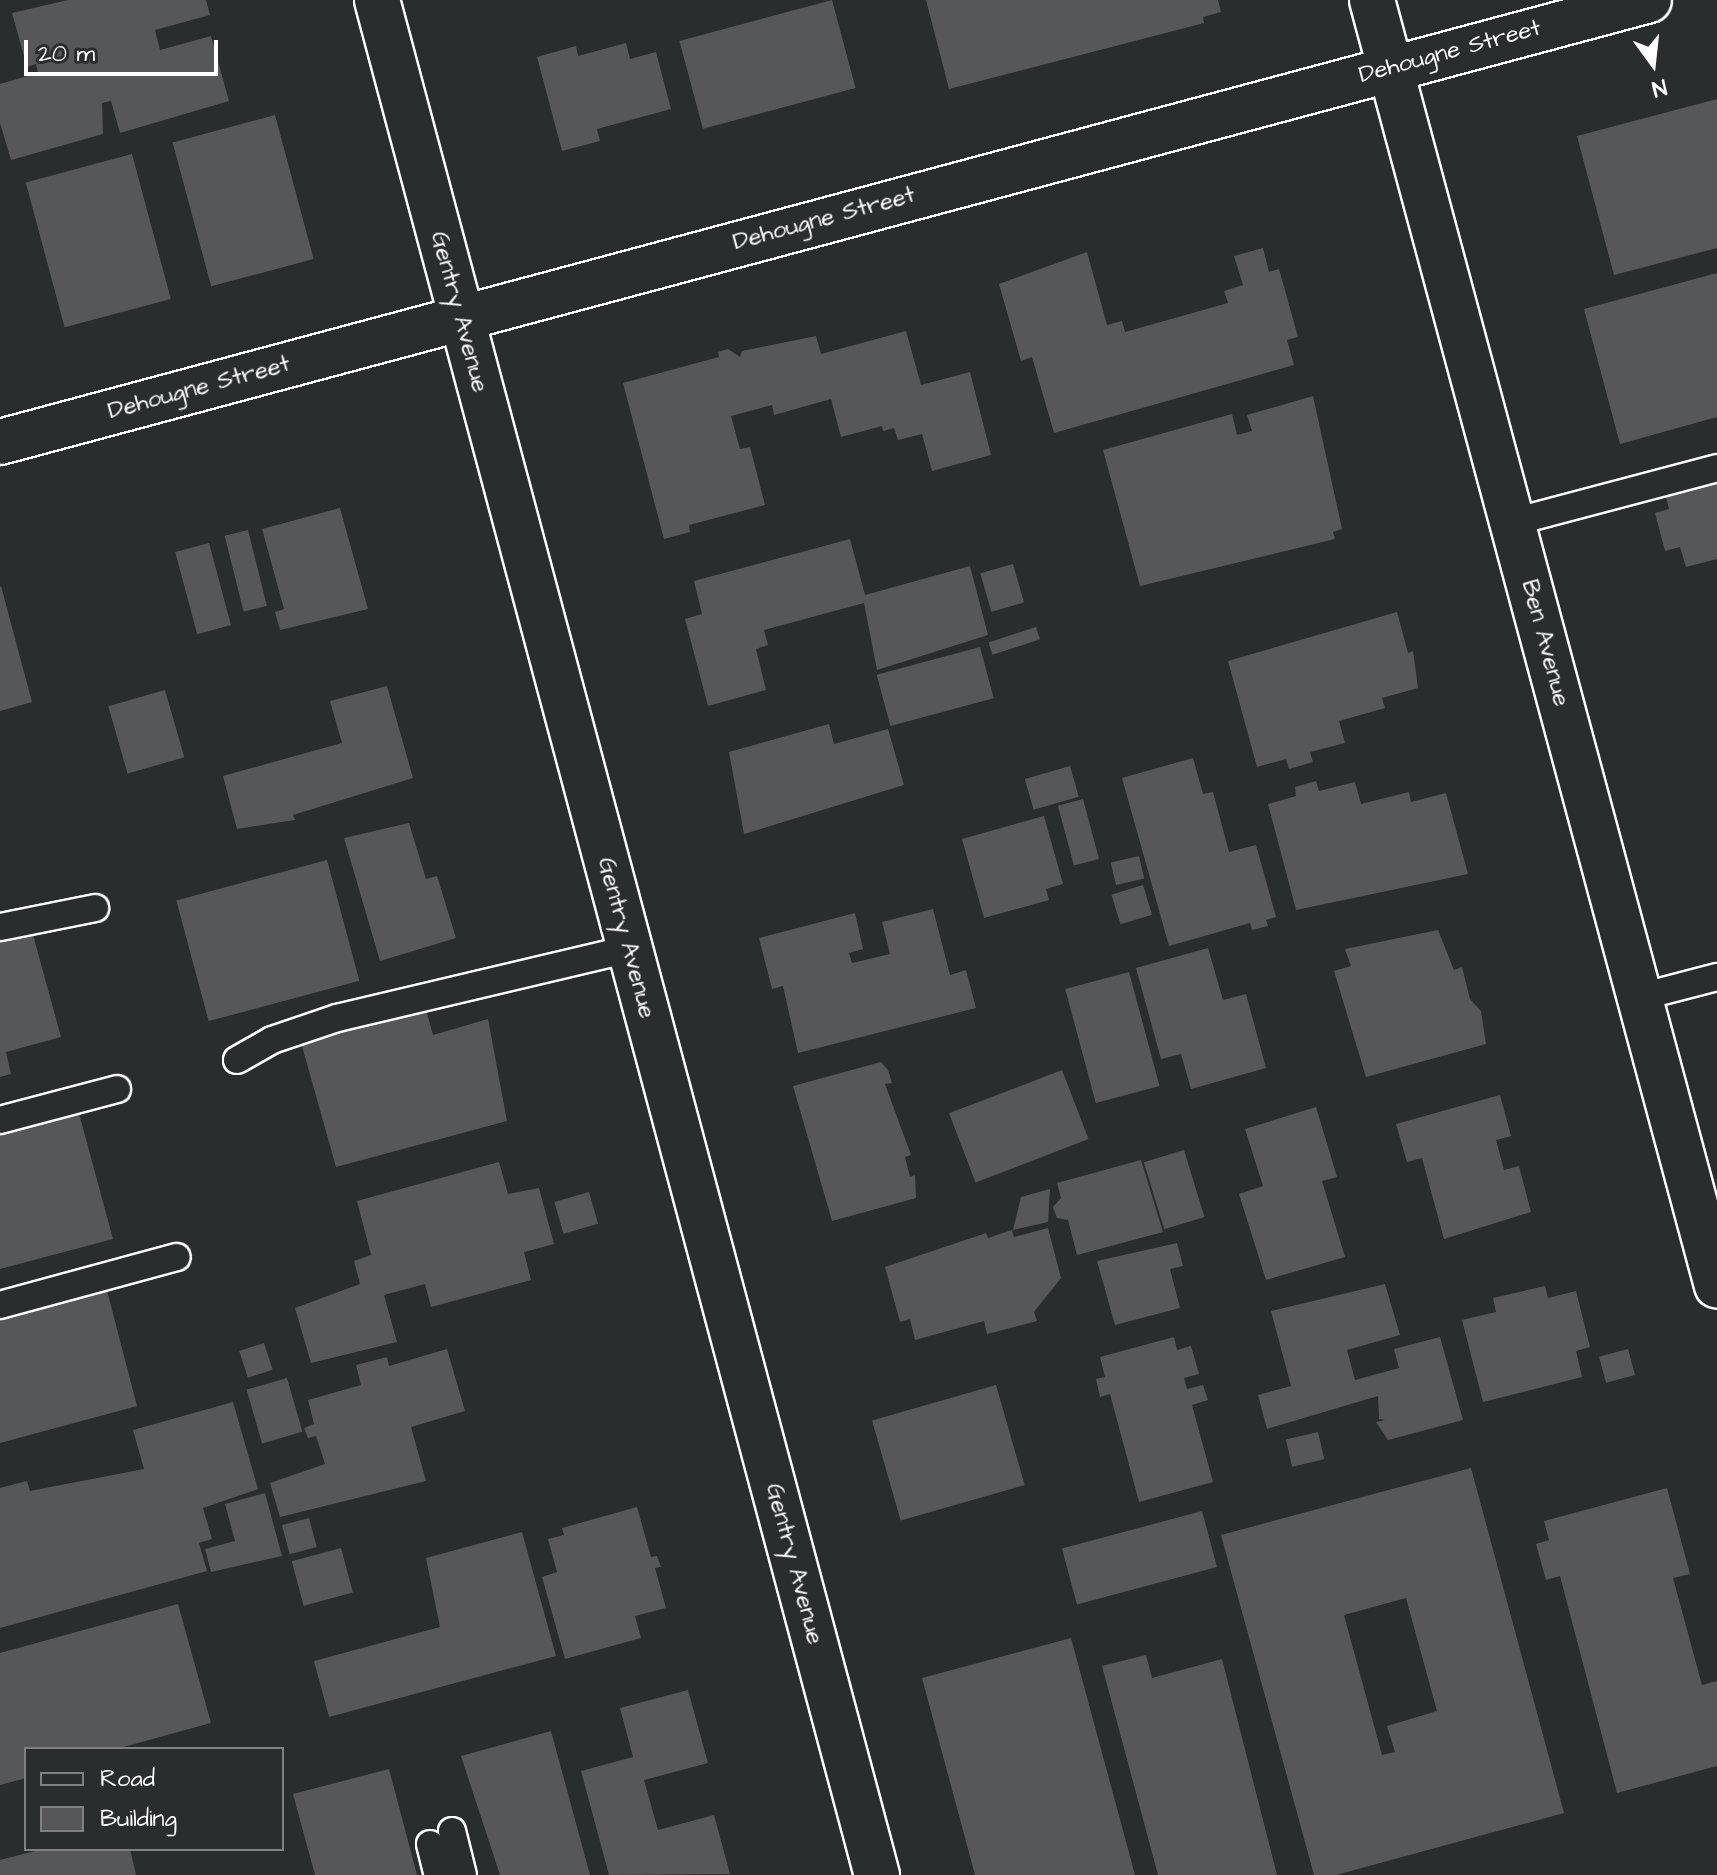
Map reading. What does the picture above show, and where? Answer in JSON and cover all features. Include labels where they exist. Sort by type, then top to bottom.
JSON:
[{"type":"street","name":"Gentry Avenue","points":[[377,0],[877,1875]]},
{"type":"street","name":"Ben Avenue","points":[[1372,0],[1717,1286]]},
{"type":"street","name":"Dehougne Street","points":[[0,442],[460,316],[1649,0]]},
{"type":"lane","points":[[1513,522],[1717,468]]},
{"type":"lane","points":[[0,927],[95,908]]},
{"type":"lane","points":[[237,1060],[272,1040],[337,1018],[628,949]]},
{"type":"lane","points":[[1640,997],[1717,977]]},
{"type":"lane","points":[[0,1120],[117,1089]]},
{"type":"lane","points":[[0,1305],[177,1257]]},
{"type":"lane","points":[[438,1875],[441,1838],[463,1875]]},
{"type":"building","points":[[68,0],[206,0],[210,15],[155,30],[160,50],[211,36],[229,101],[120,133],[111,101],[102,103],[103,134],[11,160],[0,123],[0,84],[38,73],[36,64],[27,67],[12,13]]},
{"type":"building","points":[[832,0],[856,88],[703,129],[679,41]]},
{"type":"building","points":[[926,0],[1218,0],[1221,12],[1203,17],[1204,23],[949,89]]},
{"type":"building","points":[[626,43],[630,59],[656,52],[671,109],[597,129],[600,141],[562,151],[537,57],[576,46],[578,56]]},
{"type":"building","points":[[1717,99],[1717,248],[1614,275],[1577,136]]},
{"type":"building","points":[[275,115],[314,259],[211,286],[173,142]]},
{"type":"building","points":[[132,154],[171,299],[65,327],[26,182]]},
{"type":"building","points":[[1263,248],[1269,272],[1279,269],[1298,337],[1287,340],[1294,365],[1054,433],[1032,357],[1021,361],[999,284],[1087,252],[1107,325],[1122,321],[1125,332],[1228,303],[1224,291],[1243,285],[1234,256]]},
{"type":"building","points":[[1717,273],[1717,417],[1620,444],[1584,309]]},
{"type":"building","points":[[906,331],[921,385],[970,372],[991,455],[932,471],[922,434],[898,440],[894,428],[883,431],[882,426],[841,437],[831,399],[774,415],[772,405],[731,416],[740,449],[750,447],[765,505],[689,525],[690,532],[664,539],[623,383],[719,357],[718,352],[728,349],[740,357],[742,351],[816,336],[821,354]]},
{"type":"building","points":[[1313,396],[1342,529],[1333,532],[1335,539],[1140,586],[1103,450],[1232,414],[1237,435],[1252,431],[1247,415]]},
{"type":"building","points":[[1717,474],[1717,559],[1686,567],[1680,547],[1665,551],[1655,513],[1669,509],[1664,489]]},
{"type":"building","points":[[340,508],[368,609],[280,630],[275,612],[284,609],[262,529]]},
{"type":"building","points":[[248,530],[267,606],[244,611],[225,536]]},
{"type":"building","points":[[850,539],[865,595],[970,566],[988,635],[877,670],[864,603],[764,630],[768,645],[756,649],[766,690],[708,706],[685,619],[702,614],[694,581]]},
{"type":"building","points":[[209,543],[231,625],[197,634],[175,552]]},
{"type":"building","points":[[1013,564],[1024,602],[991,612],[980,573]]},
{"type":"building","points":[[0,587],[32,702],[0,711]]},
{"type":"building","points":[[1397,612],[1408,653],[1413,651],[1418,688],[1382,698],[1385,708],[1339,721],[1345,743],[1310,752],[1313,762],[1289,769],[1286,759],[1257,767],[1228,661]]},
{"type":"building","points":[[1036,627],[1040,639],[992,655],[988,642]]},
{"type":"building","points":[[980,647],[994,698],[890,726],[877,675]]},
{"type":"building","points":[[387,686],[413,778],[293,815],[295,820],[237,829],[223,776],[342,743],[330,701]]},
{"type":"building","points":[[165,690],[184,757],[128,774],[108,706]]},
{"type":"building","points":[[829,724],[834,744],[888,729],[904,785],[744,834],[729,752]]},
{"type":"building","points":[[1193,758],[1203,794],[1213,792],[1229,852],[1256,845],[1276,917],[1266,920],[1268,926],[1252,930],[1250,923],[1169,946],[1122,778]]},
{"type":"building","points":[[1070,766],[1079,797],[1034,810],[1025,779]]},
{"type":"building","points":[[1316,781],[1319,791],[1355,782],[1361,804],[1409,792],[1411,802],[1446,793],[1468,874],[1296,910],[1268,804],[1296,796],[1295,787]]},
{"type":"building","points":[[1083,799],[1099,859],[1074,866],[1058,806]]},
{"type":"building","points":[[1044,816],[1063,884],[1046,889],[1049,900],[984,918],[962,839]]},
{"type":"building","points":[[409,823],[426,879],[437,876],[456,938],[380,961],[344,838]]},
{"type":"building","points":[[1139,856],[1144,878],[1116,885],[1111,863]]},
{"type":"building","points":[[327,860],[359,981],[209,1021],[176,900]]},
{"type":"building","points":[[1143,885],[1152,915],[1121,924],[1111,895]]},
{"type":"building","points":[[933,909],[950,975],[966,970],[976,1008],[798,1053],[783,986],[772,989],[759,938],[855,913],[863,949],[849,953],[852,963],[890,954],[882,922]]},
{"type":"building","points":[[30,924],[61,1037],[6,1052],[11,1074],[0,1077],[0,932]]},
{"type":"building","points":[[1438,930],[1454,970],[1462,967],[1470,999],[1481,1011],[1486,1044],[1366,1077],[1334,971],[1351,966],[1345,949]]},
{"type":"building","points":[[1208,948],[1223,1000],[1246,994],[1266,1068],[1191,1089],[1181,1054],[1161,1059],[1136,968]]},
{"type":"building","points":[[1129,972],[1160,1086],[1096,1103],[1065,989]]},
{"type":"building","points":[[425,1006],[433,1035],[488,1019],[507,1121],[336,1167],[300,1039]]},
{"type":"building","points":[[881,1062],[888,1070],[892,1083],[885,1084],[911,1155],[905,1157],[910,1177],[915,1175],[916,1198],[832,1221],[793,1086]]},
{"type":"building","points":[[1062,1070],[1089,1139],[976,1182],[949,1113]]},
{"type":"building","points":[[1500,1095],[1511,1136],[1496,1140],[1504,1170],[1519,1166],[1531,1212],[1444,1239],[1422,1158],[1407,1162],[1396,1124]]},
{"type":"building","points":[[77,1106],[113,1239],[0,1269],[0,1127]]},
{"type":"building","points":[[1316,1107],[1337,1177],[1322,1181],[1345,1257],[1266,1280],[1239,1194],[1263,1186],[1245,1129]]},
{"type":"building","points":[[1184,1150],[1204,1217],[1164,1229],[1144,1162]]},
{"type":"building","points":[[1141,1160],[1163,1232],[1077,1255],[1068,1220],[1057,1218],[1053,1207],[1061,1198],[1057,1183]]},
{"type":"building","points":[[499,1162],[508,1194],[539,1188],[554,1244],[524,1252],[531,1280],[431,1307],[425,1284],[384,1295],[397,1342],[311,1363],[295,1308],[360,1284],[354,1261],[371,1255],[357,1201]]},
{"type":"building","points":[[1050,1189],[1048,1222],[1013,1230],[1021,1197]]},
{"type":"building","points":[[589,1192],[598,1224],[563,1234],[554,1202]]},
{"type":"building","points":[[1048,1228],[1061,1278],[1034,1312],[1037,1321],[987,1334],[984,1321],[915,1340],[910,1319],[900,1322],[885,1267],[986,1233],[988,1238],[1012,1230],[1014,1237]]},
{"type":"building","points":[[1177,1243],[1183,1266],[1170,1269],[1180,1308],[1115,1325],[1097,1261]]},
{"type":"building","points":[[105,1283],[137,1406],[0,1443],[0,1311]]},
{"type":"building","points":[[1385,1284],[1400,1335],[1347,1350],[1355,1380],[1399,1368],[1394,1349],[1440,1337],[1463,1420],[1388,1440],[1376,1422],[1385,1420],[1379,1419],[1378,1396],[1267,1429],[1258,1395],[1291,1386],[1271,1311]]},
{"type":"building","points":[[1545,1286],[1548,1298],[1576,1291],[1590,1347],[1576,1351],[1582,1377],[1483,1402],[1462,1320],[1496,1312],[1493,1298]]},
{"type":"building","points":[[1174,1337],[1177,1350],[1191,1346],[1199,1374],[1184,1378],[1187,1389],[1203,1385],[1208,1400],[1192,1405],[1213,1482],[1139,1502],[1110,1394],[1100,1397],[1096,1379],[1105,1377],[1100,1357]]},
{"type":"building","points":[[264,1343],[273,1370],[248,1378],[239,1351]]},
{"type":"building","points":[[447,1349],[465,1411],[411,1427],[426,1481],[280,1517],[270,1483],[325,1464],[316,1436],[308,1438],[304,1428],[314,1424],[308,1400],[361,1385],[356,1365],[387,1357],[389,1366]]},
{"type":"building","points":[[1628,1349],[1635,1375],[1606,1383],[1599,1357]]},
{"type":"building","points":[[287,1378],[302,1432],[262,1443],[247,1390]]},
{"type":"building","points":[[996,1385],[1025,1485],[901,1521],[872,1421]]},
{"type":"building","points":[[233,1402],[258,1489],[203,1508],[212,1539],[199,1543],[207,1571],[0,1628],[0,1488],[27,1481],[30,1491],[144,1469],[133,1430]]},
{"type":"building","points":[[1318,1432],[1324,1459],[1292,1467],[1286,1439]]},
{"type":"building","points":[[1471,1468],[1564,1813],[1336,1875],[1314,1875],[1221,1535]],"holes":[[[1406,1598],[1437,1711],[1387,1726],[1395,1752],[1382,1755],[1344,1615]]]},
{"type":"building","points":[[1667,1488],[1690,1574],[1673,1578],[1702,1685],[1717,1681],[1717,1766],[1617,1793],[1560,1576],[1546,1580],[1536,1544],[1549,1540],[1544,1521]]},
{"type":"building","points":[[265,1493],[282,1556],[211,1572],[205,1549],[235,1541],[225,1504]]},
{"type":"building","points":[[637,1507],[651,1557],[657,1556],[661,1567],[655,1568],[666,1608],[635,1616],[641,1638],[565,1659],[542,1577],[557,1572],[548,1539],[564,1535],[562,1528]]},
{"type":"building","points":[[1202,1511],[1217,1567],[1077,1605],[1062,1549]]},
{"type":"building","points":[[309,1518],[317,1547],[290,1554],[282,1525]]},
{"type":"building","points":[[522,1532],[556,1656],[329,1717],[314,1661],[440,1627],[426,1558]]},
{"type":"building","points":[[341,1548],[353,1592],[304,1606],[292,1561]]},
{"type":"building","points":[[178,1604],[211,1723],[123,1747],[24,1747],[24,1779],[0,1785],[0,1653]]},
{"type":"building","points":[[1071,1638],[1135,1875],[975,1875],[922,1678]]},
{"type":"building","points":[[1146,1655],[1152,1678],[1222,1659],[1277,1875],[1158,1875],[1102,1666]]},
{"type":"building","points":[[688,1690],[708,1763],[644,1780],[658,1830],[714,1815],[730,1874],[609,1875],[581,1771],[633,1757],[620,1708]]},
{"type":"building","points":[[551,1731],[590,1875],[500,1875],[461,1756]]},
{"type":"building","points":[[389,1769],[417,1875],[315,1875],[293,1794]]},
{"type":"building","points":[[35,1851],[130,1851],[136,1875],[0,1875],[0,1860]]}]
